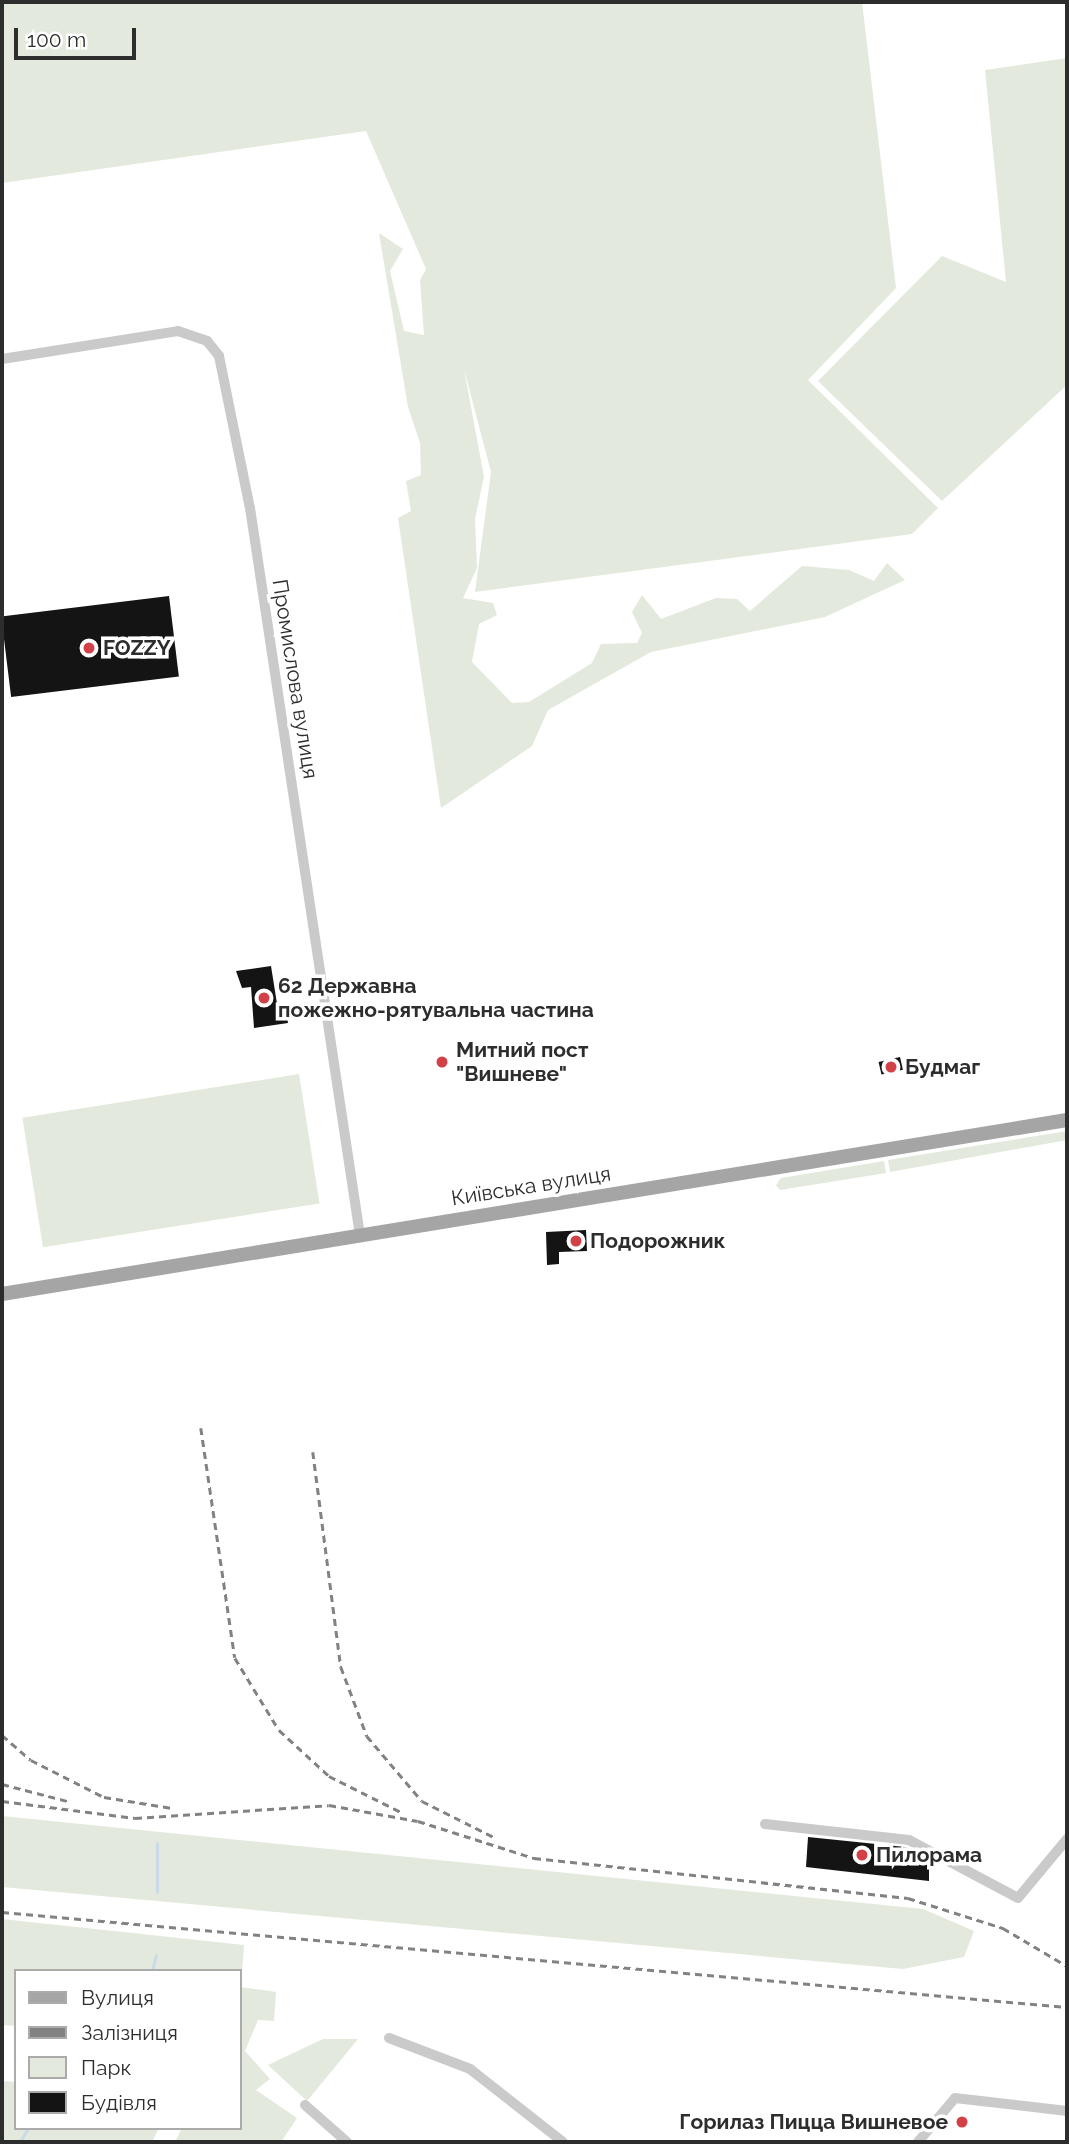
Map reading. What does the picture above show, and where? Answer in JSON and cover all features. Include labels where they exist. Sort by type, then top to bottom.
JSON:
[{"type":"main road","name":"Київська вулиця","points":[[2,1294],[1067,1120]]},
{"type":"street","name":"Промислова вулиця","points":[[2,359],[178,331],[207,341],[219,356],[250,508],[360,1235]]},
{"type":"street","points":[[765,1824],[909,1840],[1018,1899],[1067,1839]]},
{"type":"street","points":[[389,2038],[470,2069],[563,2142]]},
{"type":"street","points":[[918,2142],[955,2098],[1067,2111]]},
{"type":"street","points":[[305,2105],[348,2142]]},
{"type":"green space","points":[[2,2],[862,2],[896,288],[808,380],[938,508],[912,534],[475,592],[491,472],[464,369],[484,477],[475,519],[477,568],[463,598],[493,603],[497,615],[479,624],[472,662],[512,703],[529,702],[592,663],[601,644],[637,643],[642,633],[632,612],[642,595],[661,619],[716,598],[737,599],[750,611],[802,566],[849,570],[874,581],[887,563],[905,580],[825,617],[651,652],[548,710],[532,746],[441,808],[398,518],[411,511],[406,481],[421,475],[420,443],[408,407],[379,233],[403,249],[390,271],[404,331],[424,335],[420,280],[426,269],[366,131],[2,183]]},
{"type":"green space","points":[[1067,58],[1067,385],[942,501],[818,381],[942,256],[1006,282],[985,70]]},
{"type":"green space","points":[[299,1074],[319,1203],[43,1247],[22,1118]]},
{"type":"green space","points":[[1067,1131],[1067,1140],[890,1172],[888,1160]]},
{"type":"green space","points":[[884,1161],[886,1173],[780,1190],[776,1185],[781,1178]]},
{"type":"green space","points":[[2,1816],[923,1909],[974,1931],[964,1957],[903,1969],[2,1887]]},
{"type":"green space","points":[[2,1919],[244,1945],[242,1973],[242,1969],[14,1969],[14,2026],[2,2025]]},
{"type":"green space","points":[[242,1987],[276,1992],[274,2021],[258,2020],[245,2051],[270,2079],[256,2090],[297,2118],[281,2142],[175,2142],[181,2130],[242,2130]]},
{"type":"green space","points":[[323,2039],[358,2039],[307,2101],[268,2065]]},
{"type":"green space","points":[[2,2081],[14,2082],[14,2130],[158,2130],[152,2142],[2,2142]]},
{"type":"building","name":"FOZZY","points":[[169,596],[179,676],[11,697],[2,617]]},
{"type":"building","name":"62 Державна пожежно-рятувальна частина","points":[[271,966],[278,1010],[286,1008],[288,1023],[254,1028],[251,987],[242,988],[236,971]]},
{"type":"building","name":"Будмаг","points":[[900,1057],[903,1070],[881,1075],[879,1062]]},
{"type":"building","points":[[586,1230],[587,1251],[559,1252],[559,1264],[547,1265],[546,1232]]},
{"type":"building","name":"Пилорама","points":[[808,1837],[905,1847],[929,1863],[929,1881],[806,1867]]},
{"type":"waterway","points":[[157,1844],[157,1892]]},
{"type":"waterway","points":[[152,1969],[156,1955]]},
{"type":"waterway","points":[[20,2142],[27,2130]]},
{"type":"railway","points":[[201,1428],[235,1658],[279,1730],[329,1776],[403,1813]]},
{"type":"railway","points":[[313,1452],[341,1667],[367,1736],[422,1801],[494,1837]]},
{"type":"railway","points":[[2,1735],[31,1760],[104,1797],[172,1808]]},
{"type":"railway","points":[[2,1784],[71,1802]]},
{"type":"railway","points":[[2,1801],[135,1818],[329,1805],[418,1821],[534,1858],[908,1898],[1003,1928],[1067,1966]]},
{"type":"railway","points":[[2,1912],[1067,2007]]},
{"type":"place","name":"FOZZY","points":[[89,648]]},
{"type":"place","name":"62 Державна пожежно-рятувальна частина","points":[[264,998]]},
{"type":"place","name":"Митний пост \"Вишневе\"","points":[[442,1062]]},
{"type":"place","name":"Будмаг","points":[[891,1067]]},
{"type":"place","name":"Подорожник","points":[[576,1241]]},
{"type":"place","name":"Пилорама","points":[[862,1855]]},
{"type":"place","name":"Горилаз Пицца Вишневое","points":[[962,2122]]}]
